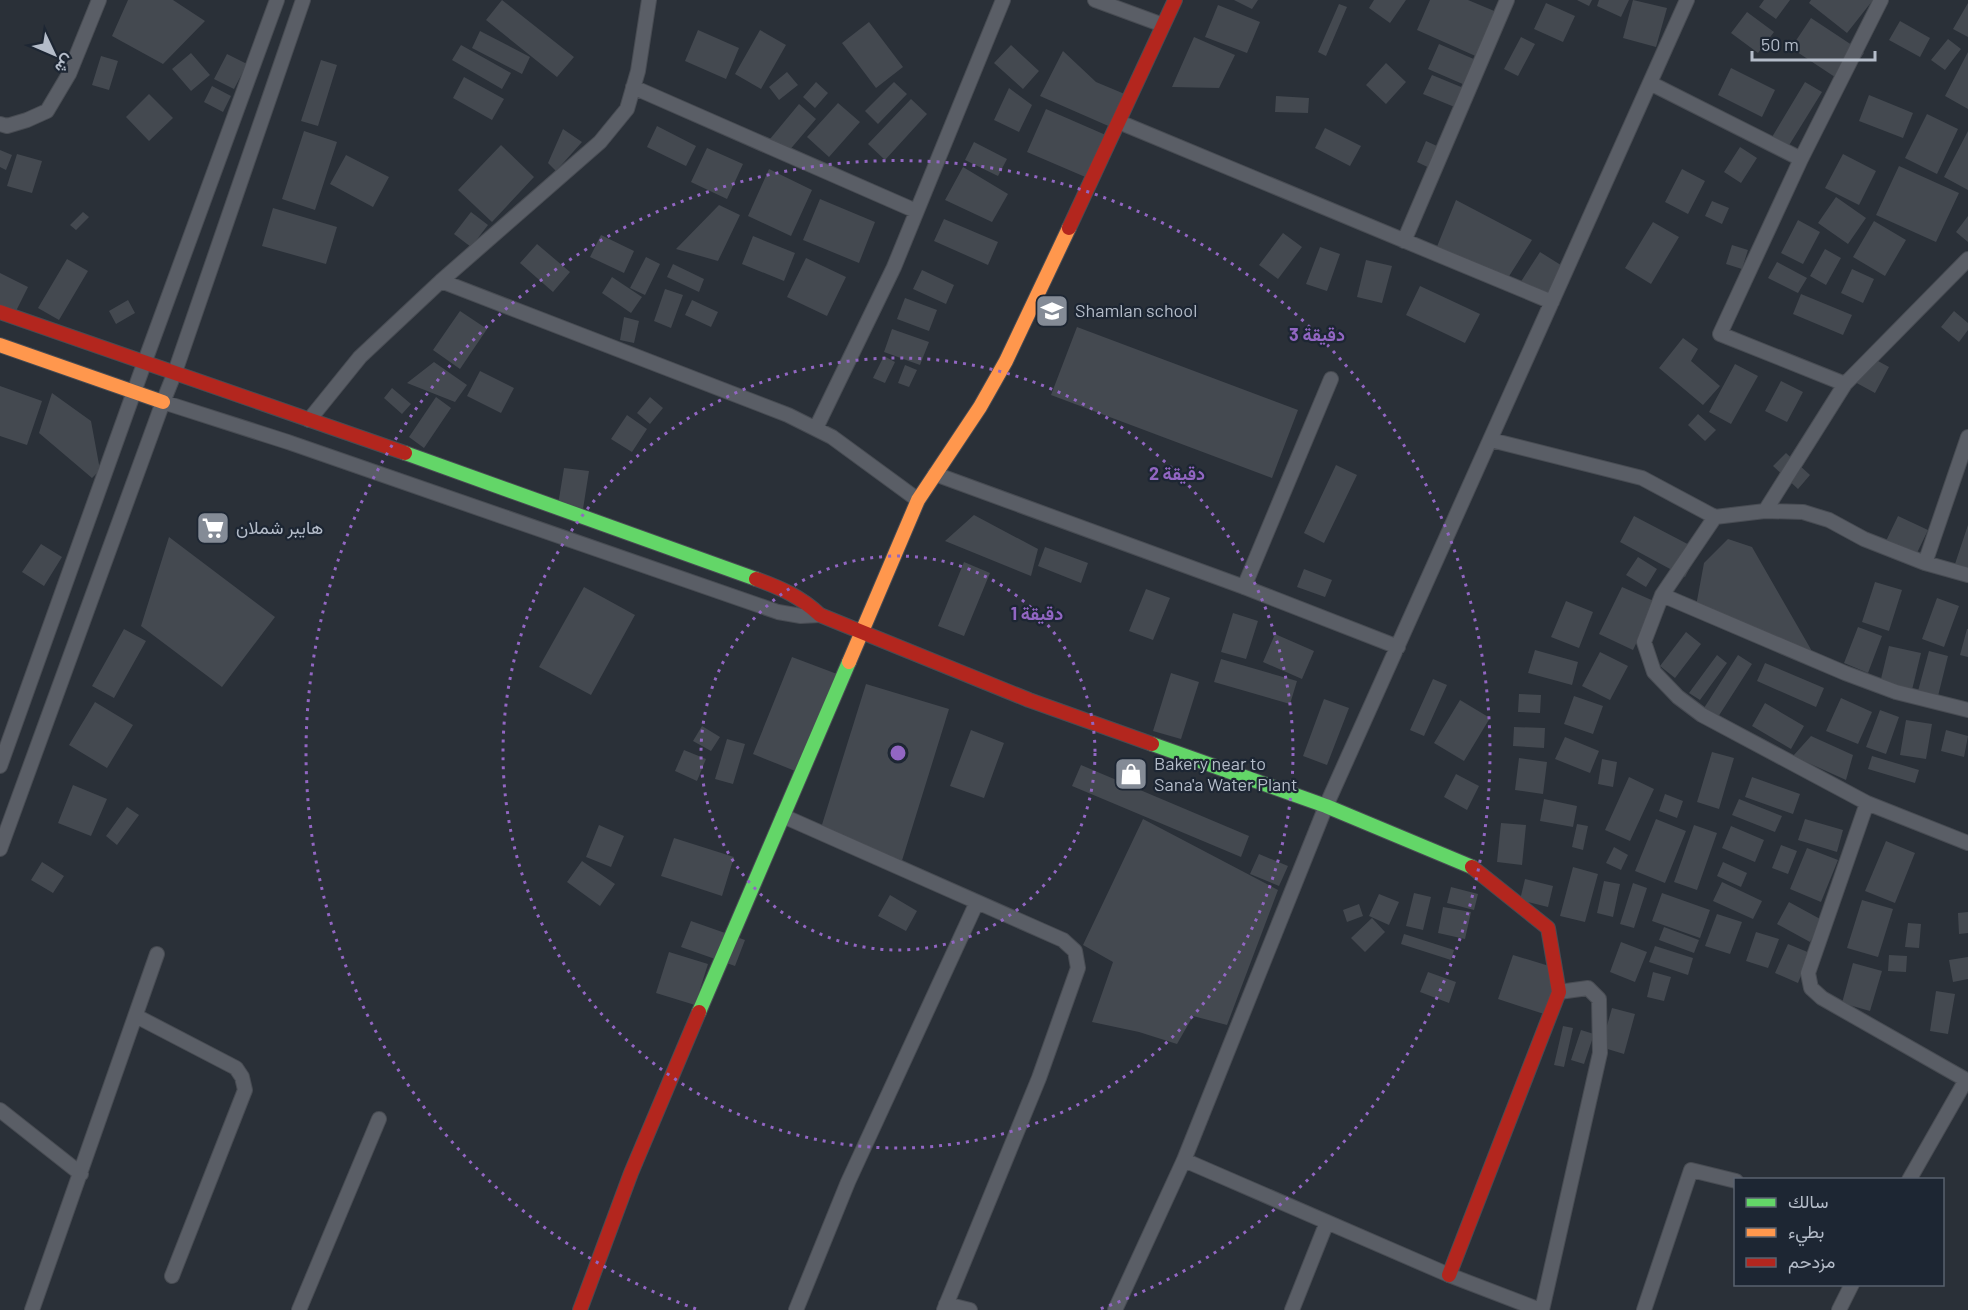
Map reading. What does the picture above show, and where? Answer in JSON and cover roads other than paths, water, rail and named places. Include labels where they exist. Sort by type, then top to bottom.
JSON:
[{"type":"street","points":[[0,124],[7,126],[47,111],[69,74],[99,0]]},
{"type":"street","points":[[0,766],[277,0]]},
{"type":"street","points":[[0,849],[163,402],[176,372],[303,0]]},
{"type":"street","points":[[309,420],[360,357],[441,281],[600,142],[627,109],[638,71],[649,0]]},
{"type":"street","points":[[816,428],[894,267],[1003,0]]},
{"type":"street","points":[[1095,0],[1163,25]]},
{"type":"street","points":[[580,1310],[630,1173],[918,500],[980,407],[1005,361],[1175,0]]},
{"type":"street","points":[[1404,240],[1507,0]]},
{"type":"street","points":[[1115,1310],[1184,1160],[1326,806],[1687,0]]},
{"type":"street","points":[[1845,384],[1719,334],[1801,159],[1881,0]]},
{"type":"street","points":[[1650,83],[1801,159]]},
{"type":"street","points":[[633,87],[916,211]]},
{"type":"street","points":[[1119,122],[1552,302]]},
{"type":"street","points":[[1766,511],[1845,384],[1968,259]]},
{"type":"street","points":[[441,281],[788,415],[832,437],[918,500]]},
{"type":"street","points":[[0,312],[145,361],[777,587],[800,597],[820,615],[863,633],[1029,699],[1326,806],[1476,869],[1548,928],[1559,992],[1449,1275]]},
{"type":"street","points":[[0,345],[134,393],[288,442],[768,609],[801,616],[820,615]]},
{"type":"street","points":[[1244,587],[1332,379]]},
{"type":"street","points":[[1925,563],[1968,437]]},
{"type":"street","points":[[1491,440],[1642,478],[1715,517],[1766,511],[1803,512],[1830,520],[1864,539],[1925,563],[1968,575]]},
{"type":"street","points":[[935,474],[1244,587],[1398,647]]},
{"type":"street","points":[[1715,517],[1662,595],[1644,642],[1654,672],[1678,698],[1701,715],[1867,803],[1968,843]]},
{"type":"street","points":[[1662,595],[1886,688],[1968,710]]},
{"type":"street","points":[[1867,803],[1808,973],[1811,988],[1822,998],[1967,1080],[1910,1178]]},
{"type":"street","points":[[783,816],[1063,940],[1075,951],[1078,968],[1039,1078],[945,1307],[970,1310]]},
{"type":"street","points":[[796,1310],[848,1182],[977,902]]},
{"type":"street","points":[[32,1310],[157,954]]},
{"type":"street","points":[[1184,1160],[1449,1275],[1541,1310],[1600,1053],[1599,999],[1588,988],[1559,992]]},
{"type":"street","points":[[136,1016],[236,1068],[242,1077],[245,1090],[172,1276]]},
{"type":"street","points":[[0,1110],[81,1173]]},
{"type":"street","points":[[298,1310],[379,1119]]},
{"type":"street","points":[[1644,1310],[1691,1170],[1734,1181]]},
{"type":"street","points":[[1292,1310],[1328,1222]]},
{"type":"street","points":[[1839,1310],[1851,1286]]},
{"type":"place","name":"Shamlan school","points":[[1052,311]]},
{"type":"place","name":"هايبر شملان","points":[[213,528]]},
{"type":"place","name":"Bakery near to Sana'a Water Plant","points":[[1131,774]]}]
